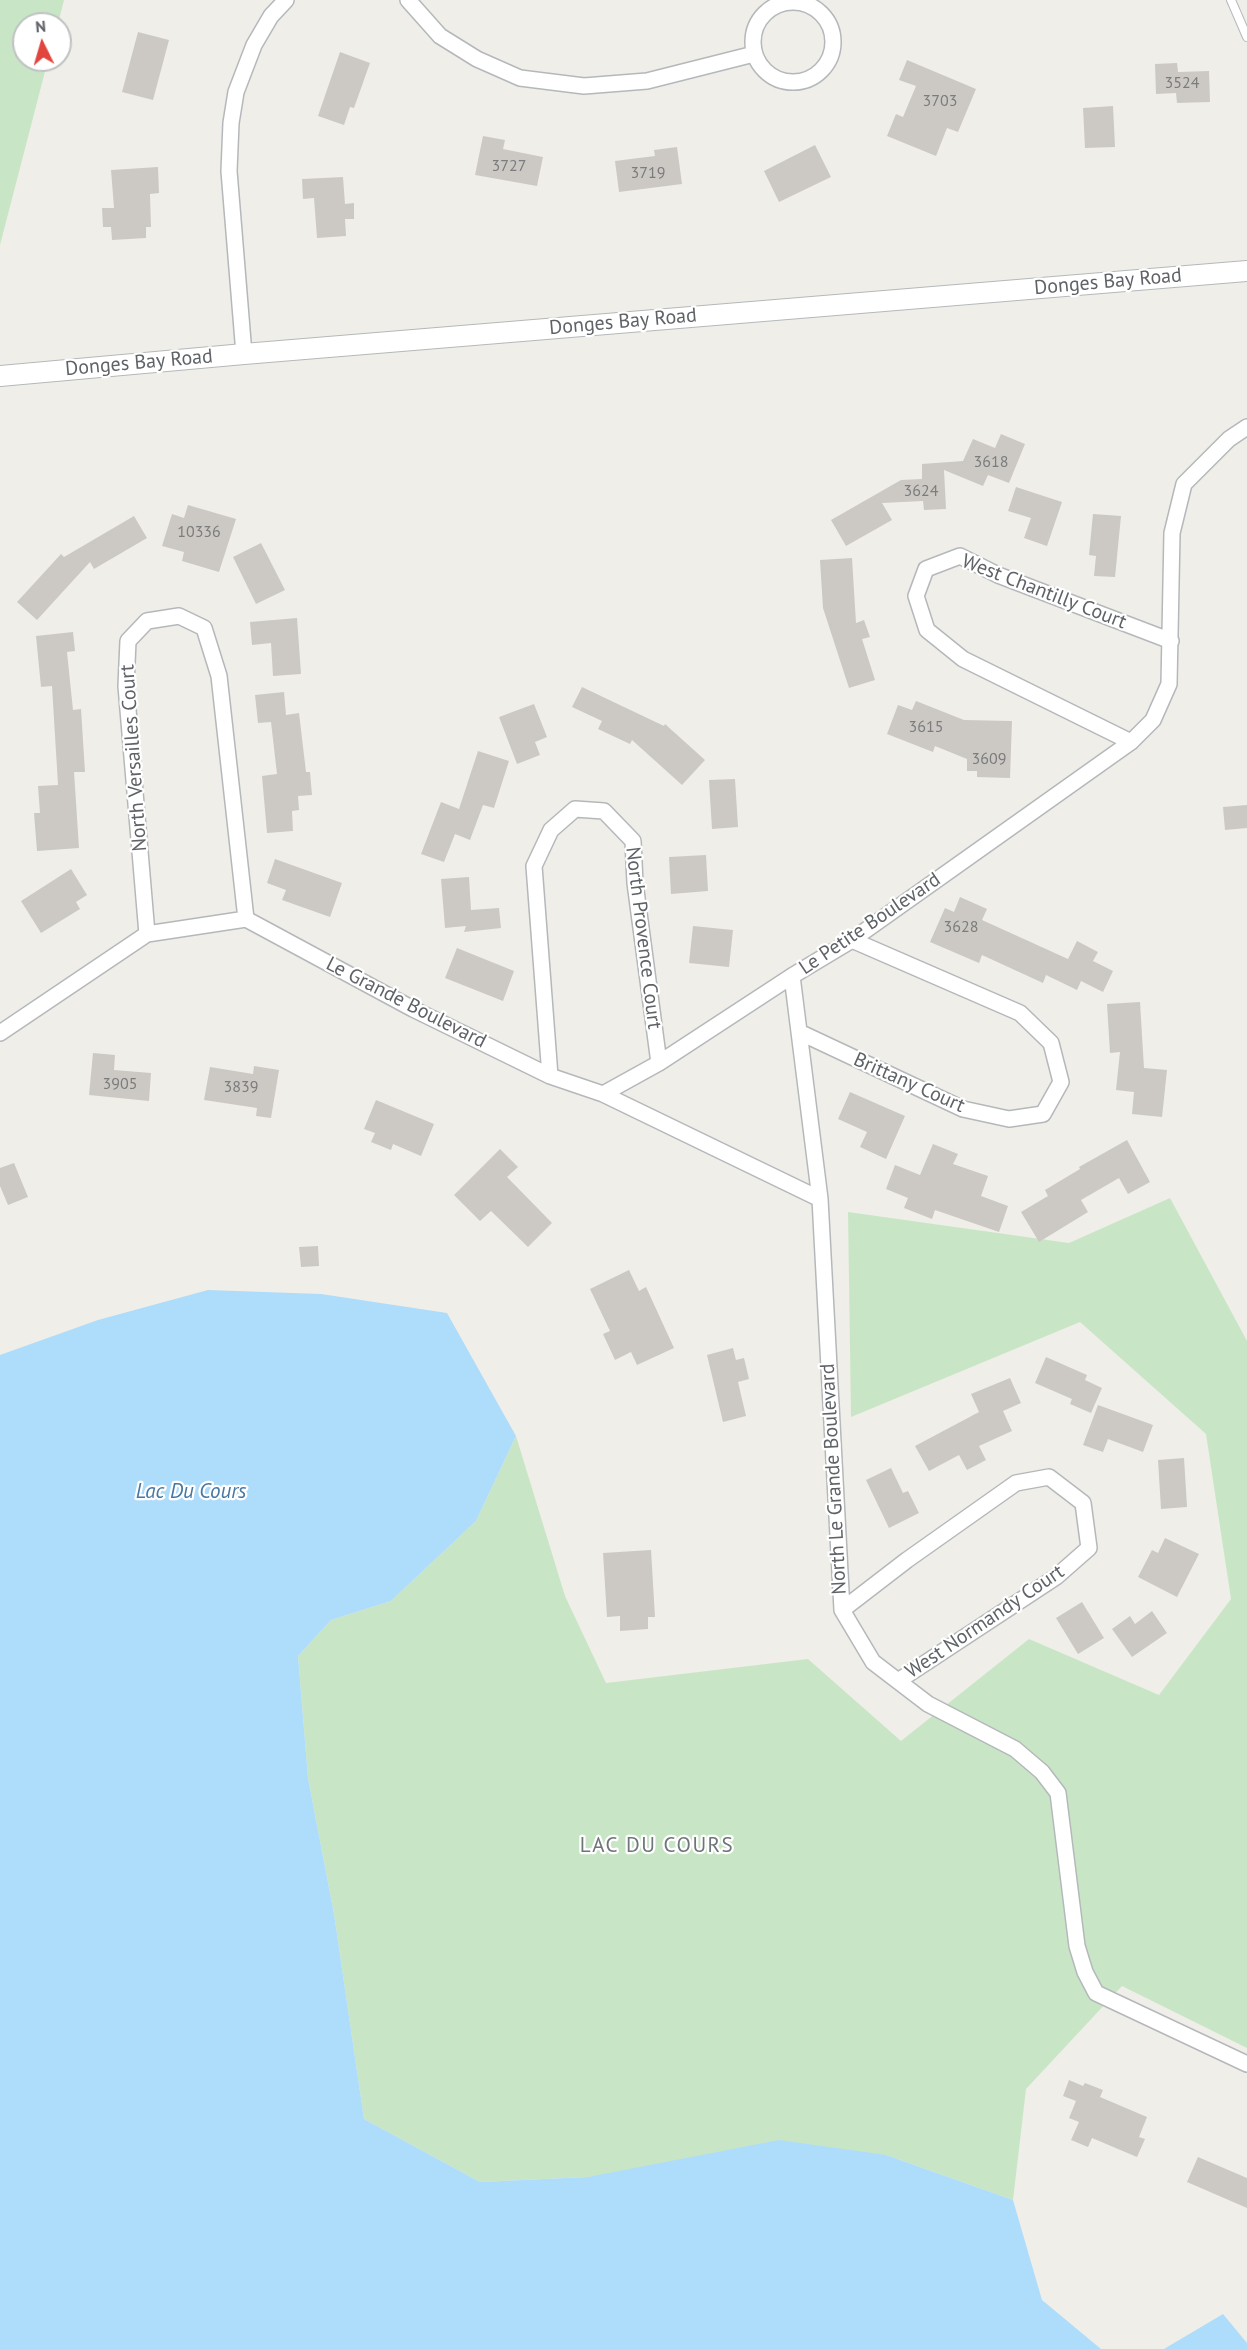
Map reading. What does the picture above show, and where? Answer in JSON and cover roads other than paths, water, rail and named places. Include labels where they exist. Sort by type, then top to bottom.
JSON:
[{"type":"street","points":[[244,354],[229,171],[231,123],[237,92],[255,45],[271,16],[286,0]]},
{"type":"street","points":[[408,0],[440,36],[477,59],[520,78],[584,86],[647,81],[754,54]]},
{"type":"street","points":[[800,2],[813,7],[830,27],[833,40],[829,58],[817,74],[806,80],[793,82],[775,77],[760,65],[754,54],[752,40],[755,27],[762,15],[779,4],[800,2]]},
{"type":"street","name":"Donges Bay Road","points":[[0,376],[1247,271]]},
{"type":"street","name":"Le Petite Boulevard","points":[[603,1094],[659,1063],[792,976],[852,940],[1131,742],[1153,720],[1169,684],[1172,641],[1172,533],[1184,484],[1229,439],[1247,427]]},
{"type":"street","name":"West Chantilly Court","points":[[1131,742],[963,659],[927,630],[916,596],[926,569],[960,556],[998,575],[1172,641]]},
{"type":"street","name":"North Versailles Court","points":[[147,934],[126,686],[128,641],[147,621],[179,616],[204,628],[219,676],[246,920]]},
{"type":"street","name":"North Provence Court","points":[[550,1076],[534,866],[551,830],[575,809],[604,811],[633,841],[635,884],[659,1063]]},
{"type":"street","points":[[0,1033],[147,934],[246,920]]},
{"type":"street","name":"Le Grande Boulevard","points":[[246,920],[413,1009],[550,1076],[603,1094],[820,1199]]},
{"type":"street","name":"Brittany Court","points":[[799,1032],[963,1109],[1009,1119],[1043,1114],[1061,1082],[1051,1042],[1020,1013],[852,940]]},
{"type":"street","name":"North Le Grande Boulevard","points":[[792,976],[820,1199],[842,1610],[873,1662],[928,1704],[1015,1749],[1041,1772],[1058,1793],[1077,1946],[1085,1972],[1096,1993],[1247,2064]]},
{"type":"street","name":"West Normandy Court","points":[[842,1610],[907,1560],[1016,1483],[1050,1477],[1083,1503],[1089,1548],[1056,1577],[898,1681]]},
{"type":"lane","points":[[1231,0],[1247,37]]},
{"type":"water","name":"Lac Du Cours","points":[[208,1290],[321,1294],[447,1313],[516,1436],[476,1521],[391,1601],[331,1620],[298,1656],[308,1778],[334,1914],[364,2119],[480,2182],[588,2177],[779,2140],[886,2155],[1013,2200],[1042,2300],[1101,2349],[0,2349],[0,1355],[98,1320]]},
{"type":"water","points":[[1223,2314],[1247,2343],[1247,2349],[1164,2349]]},
{"type":"district","name":"LAC DU COURS","points":[[657,1846]]}]
